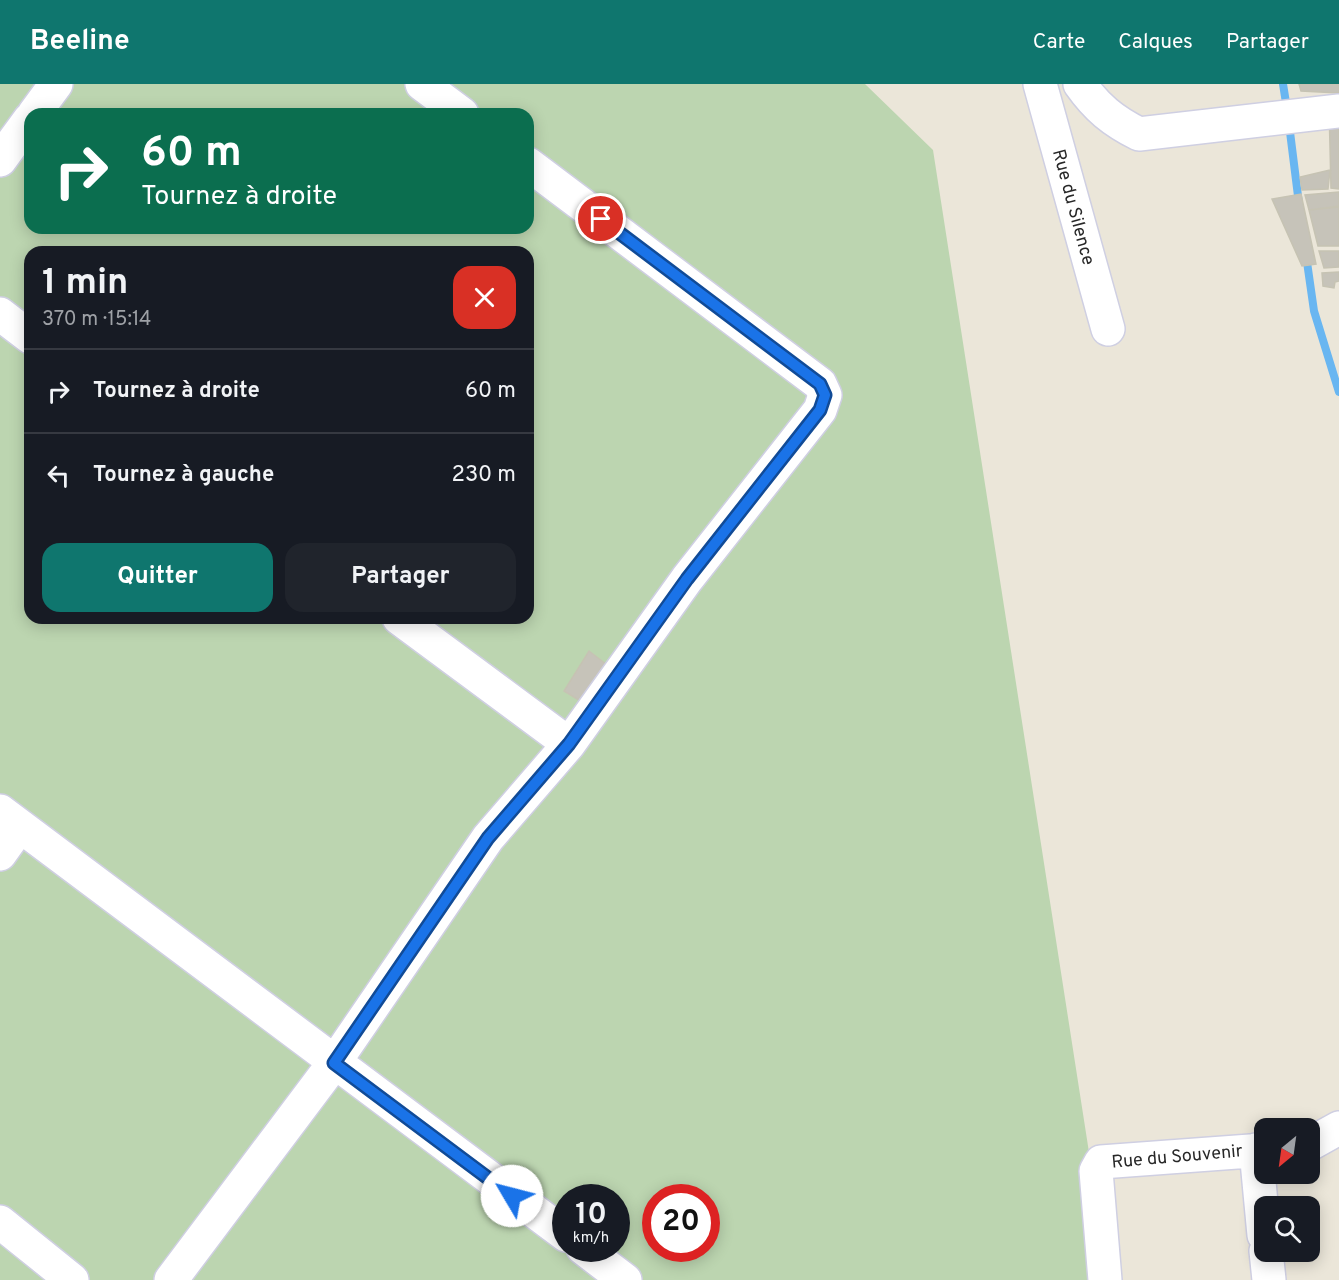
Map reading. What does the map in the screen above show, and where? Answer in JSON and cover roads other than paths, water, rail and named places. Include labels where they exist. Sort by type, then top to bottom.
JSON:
[{"type":"street","points":[[38,108],[56,84]]},
{"type":"street","points":[[422,84],[454,108]]},
{"type":"street","name":"Rue du Silence","points":[[1040,84],[1108,329]]},
{"type":"street","points":[[1080,84],[1094,104],[1113,121],[1139,134],[1339,111]]},
{"type":"street","points":[[0,160],[24,127]]},
{"type":"street","points":[[171,1280],[334,1063],[488,838],[569,744],[687,579],[820,410],[825,395],[820,384],[534,169]]},
{"type":"street","points":[[0,314],[24,332]]},
{"type":"street","points":[[407,624],[569,744]]},
{"type":"street","points":[[0,854],[10,818],[552,1225]]},
{"type":"street","points":[[1320,1138],[1339,1128]]},
{"type":"street","name":"Rue du Souvenir","points":[[1105,1280],[1096,1171],[1101,1162],[1254,1150]]},
{"type":"street","points":[[0,1222],[72,1280]]},
{"type":"street","points":[[602,1262],[626,1280]]},
{"type":"street","points":[[1267,1262],[1269,1280]]},
{"type":"waterway","points":[[1283,84],[1287,109]]},
{"type":"waterway","points":[[1289,124],[1299,204]]},
{"type":"waterway","points":[[1306,255],[1314,311],[1339,392]]}]
